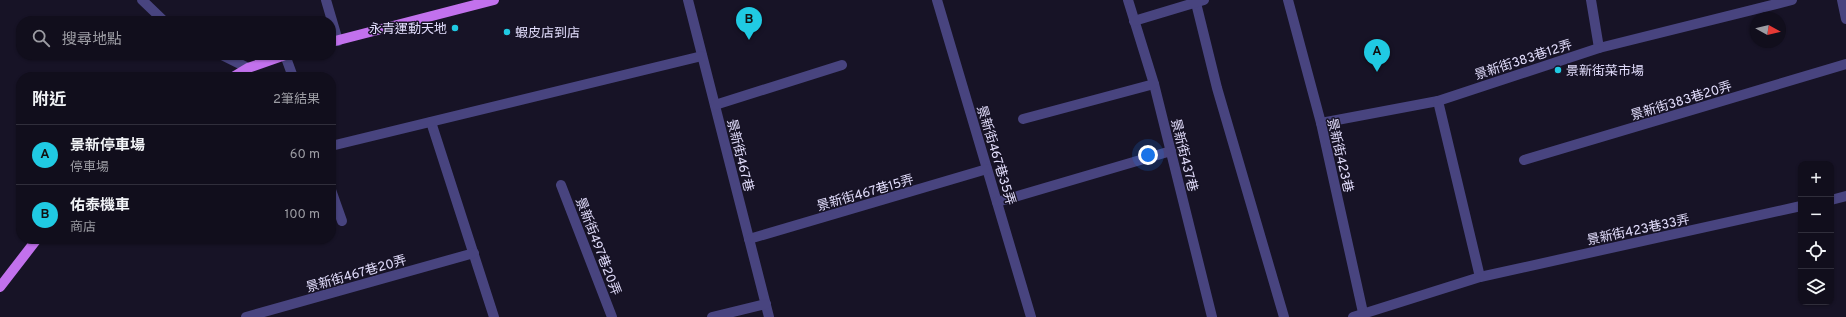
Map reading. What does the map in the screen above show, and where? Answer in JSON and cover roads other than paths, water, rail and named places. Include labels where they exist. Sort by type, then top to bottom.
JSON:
[{"type":"main road","points":[[336,40],[494,0]]},
{"type":"main road","points":[[241,72],[271,60]]},
{"type":"main road","points":[[0,286],[33,244]]},
{"type":"street","points":[[142,0],[159,16]]},
{"type":"street","points":[[326,0],[329,16]]},
{"type":"street","name":"景新街467巷","points":[[688,0],[769,317]]},
{"type":"street","name":"景新街467巷35弄","points":[[938,0],[1031,317]]},
{"type":"street","name":"景新街437巷","points":[[1128,0],[1154,84],[1212,317]]},
{"type":"street","name":"景新街423巷","points":[[1288,0],[1321,124],[1364,316]]},
{"type":"street","points":[[1591,0],[1599,48]]},
{"type":"street","name":"景新街383巷12弄","points":[[1321,124],[1438,101],[1599,48],[1792,0]]},
{"type":"street","points":[[1842,0],[1846,19]]},
{"type":"street","points":[[1134,21],[1200,1],[1217,88],[1284,317]]},
{"type":"street","points":[[336,145],[702,56]]},
{"type":"street","points":[[232,60],[248,68]]},
{"type":"street","points":[[287,60],[291,72]]},
{"type":"street","name":"景新街383巷20弄","points":[[1524,160],[1846,64]]},
{"type":"street","points":[[715,105],[842,65]]},
{"type":"street","points":[[1023,119],[1154,84]]},
{"type":"street","points":[[1438,101],[1480,277]]},
{"type":"street","points":[[431,122],[494,317]]},
{"type":"street","points":[[997,202],[1171,151]]},
{"type":"street","name":"景新街467巷15弄","points":[[749,239],[988,169]]},
{"type":"street","name":"景新街497巷20弄","points":[[561,185],[612,317]]},
{"type":"street","points":[[1834,199],[1846,196]]},
{"type":"street","points":[[336,204],[342,221]]},
{"type":"street","name":"景新街423巷33弄","points":[[1353,317],[1364,316],[1480,277],[1798,207]]},
{"type":"street","name":"景新街467巷20弄","points":[[246,317],[474,253]]},
{"type":"street","points":[[712,317],[766,304]]},
{"type":"place","name":"永青運動天地","points":[[455,28]]},
{"type":"place","name":"蝦皮店到店","points":[[507,32]]},
{"type":"place","name":"佑泰機車","points":[[749,40]]},
{"type":"place","name":"景新街菜市場","points":[[1558,70]]},
{"type":"place","name":"景新停車場","points":[[1377,72]]}]
